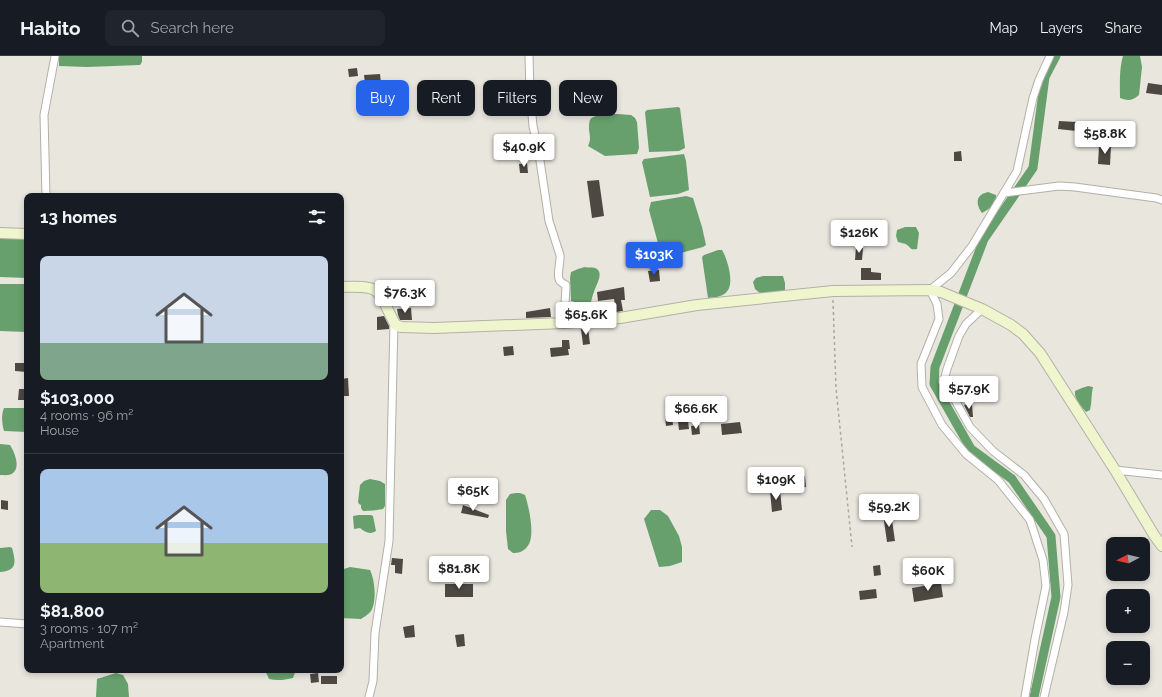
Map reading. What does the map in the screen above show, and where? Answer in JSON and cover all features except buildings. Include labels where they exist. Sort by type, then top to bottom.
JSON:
[{"type":"main road","points":[[0,233],[24,234]]},
{"type":"main road","points":[[344,287],[375,290],[379,294],[396,325],[401,327],[434,328],[564,323],[620,318],[697,305],[833,291],[930,290],[941,292],[981,308],[1011,325],[1023,334],[1040,353],[1162,546]]},
{"type":"street","points":[[46,193],[44,115],[55,56]]},
{"type":"street","points":[[529,56],[533,126],[539,154],[549,221],[560,255],[559,279],[566,285],[564,323]]},
{"type":"street","points":[[1024,697],[1046,586],[1043,560],[1030,520],[998,480],[966,454],[942,425],[922,387],[921,364],[939,319],[937,304],[930,290],[951,273],[972,246],[1017,171],[1033,98],[1050,56]]},
{"type":"street","points":[[1004,193],[1059,186],[1162,200]]},
{"type":"street","points":[[981,308],[966,324],[959,336],[947,369],[945,377],[946,384],[970,427],[993,451],[1024,475],[1044,499],[1064,534],[1068,585],[1064,612],[1044,697]]},
{"type":"street","points":[[369,697],[373,681],[375,633],[389,541],[394,322]]},
{"type":"street","points":[[1115,470],[1162,475]]},
{"type":"street","points":[[0,622],[24,624]]},
{"type":"path","points":[[833,291],[836,388],[852,547]]},
{"type":"shaded area","points":[[59,56],[142,56],[142,62],[140,65],[87,67],[59,66]]},
{"type":"shaded area","points":[[1123,56],[1140,56],[1142,67],[1139,95],[1130,100],[1120,98],[1120,72]]},
{"type":"shaded area","points":[[680,108],[685,148],[679,151],[649,152],[645,112],[647,110]]},
{"type":"shaded area","points":[[617,114],[631,115],[635,118],[637,122],[639,148],[637,154],[605,156],[588,146],[590,140],[590,120],[598,116],[617,116]]},
{"type":"shaded area","points":[[684,154],[689,190],[678,194],[650,197],[642,162],[644,159]]},
{"type":"shaded area","points":[[988,192],[996,195],[996,201],[982,213],[978,206],[978,199],[982,194]]},
{"type":"shaded area","points":[[686,196],[693,198],[706,245],[662,258],[649,210],[651,202]]},
{"type":"shaded area","points":[[905,227],[916,227],[919,233],[917,249],[912,249],[906,244],[898,242],[896,236],[897,230]]},
{"type":"shaded area","points":[[0,238],[24,238],[24,278],[0,277]]},
{"type":"shaded area","points":[[718,250],[722,250],[728,264],[730,286],[722,295],[708,298],[702,257]]},
{"type":"shaded area","points":[[585,267],[595,268],[598,270],[600,276],[590,304],[571,301],[571,272]]},
{"type":"shaded area","points":[[763,276],[783,276],[785,290],[780,294],[761,294],[755,289],[753,282],[756,278]]},
{"type":"shaded area","points":[[0,284],[24,284],[24,332],[0,331]]},
{"type":"shaded area","points":[[1088,386],[1093,387],[1090,410],[1086,412],[1077,400],[1075,391]]},
{"type":"shaded area","points":[[4,408],[24,408],[24,432],[4,431],[2,414]]},
{"type":"shaded area","points":[[0,444],[10,445],[15,455],[17,463],[16,467],[10,475],[0,475]]},
{"type":"shaded area","points":[[370,479],[380,481],[385,484],[385,506],[383,509],[363,511],[358,502],[360,485],[364,481]]},
{"type":"shaded area","points":[[516,493],[525,495],[530,514],[531,537],[530,543],[525,549],[517,553],[513,553],[508,549],[506,531],[506,500],[510,494]]},
{"type":"shaded area","points":[[651,510],[660,510],[668,516],[679,536],[682,547],[682,562],[670,566],[659,567],[644,519]]},
{"type":"shaded area","points":[[353,516],[373,516],[376,531],[370,533],[360,528],[354,529]]},
{"type":"shaded area","points":[[0,548],[12,548],[14,565],[10,570],[0,572]]},
{"type":"shaded area","points":[[350,567],[370,570],[373,579],[375,597],[371,611],[361,619],[344,618],[344,569]]},
{"type":"shaded area","points":[[116,673],[123,675],[128,684],[129,697],[96,697],[97,679]]},
{"type":"shaded area","points":[[266,673],[295,673],[293,678],[284,680],[269,679]]},
{"type":"waterway","points":[[1034,697],[1056,597],[1051,536],[1012,479],[971,449],[934,384],[935,367],[984,239],[1033,168],[1045,77],[1056,56]]}]
